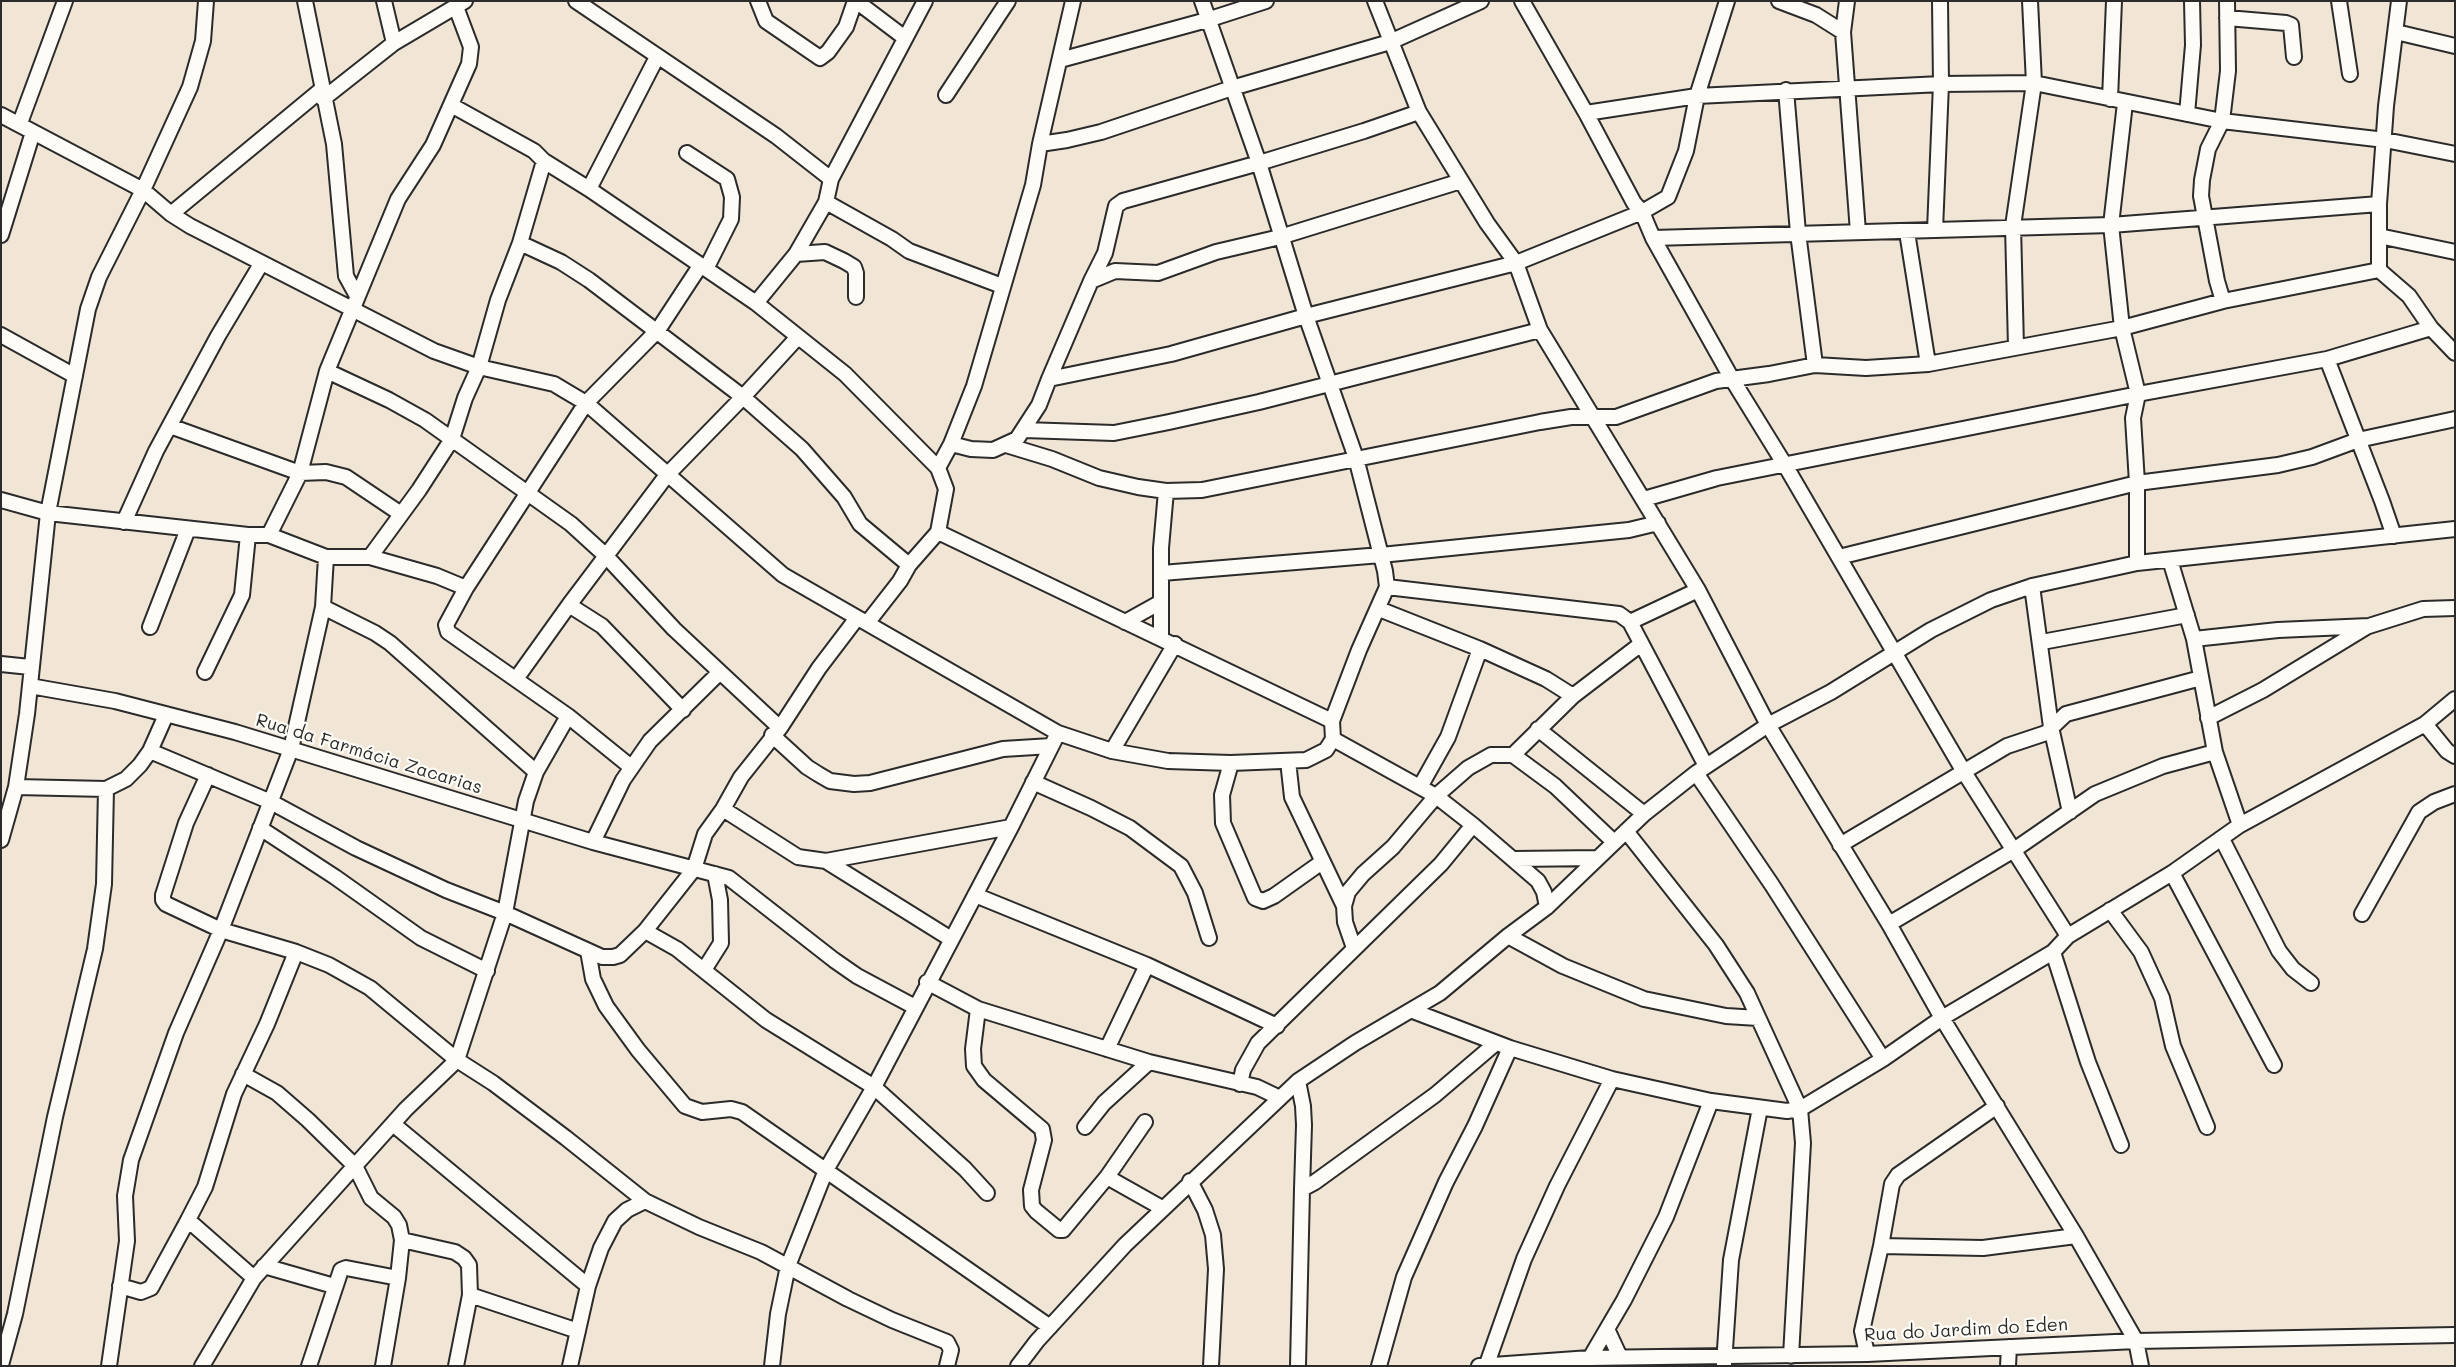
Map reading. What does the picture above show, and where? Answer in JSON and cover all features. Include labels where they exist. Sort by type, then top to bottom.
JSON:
[{"type":"street","points":[[20,123],[66,1]]},
{"type":"street","points":[[305,1],[322,94],[334,144],[346,276],[355,302]]},
{"type":"street","points":[[384,1],[394,42]]},
{"type":"street","points":[[576,1],[776,136],[830,179]]},
{"type":"street","points":[[758,1],[766,21],[820,58],[828,52],[846,27],[856,1],[905,38]]},
{"type":"street","points":[[756,302],[796,254],[810,231],[826,202],[830,179],[924,1]]},
{"type":"street","points":[[946,95],[1008,1]]},
{"type":"street","points":[[938,468],[951,444],[974,386],[1033,185],[1040,144],[1073,1]]},
{"type":"street","points":[[327,371],[389,400],[452,439],[570,524],[605,555],[674,629],[776,732],[807,768],[830,781],[854,784],[870,783],[1003,749],[1055,740],[1168,762],[1231,764],[1306,760],[1326,750],[1333,739],[1332,721],[1359,650],[1387,587],[1381,555],[1356,458],[1306,316],[1258,163],[1202,1]]},
{"type":"street","points":[[1060,60],[1207,20],[1266,1]]},
{"type":"street","points":[[1376,1],[1390,42],[1419,112],[1461,181],[1516,263],[1540,330],[1644,498],[1698,590],[1768,725],[1889,924],[1942,1018],[2076,1236],[2136,1341],[2141,1366]]},
{"type":"street","points":[[1040,144],[1101,132],[1232,88],[1390,42],[1480,1]]},
{"type":"street","points":[[1522,1],[1586,113],[1634,203],[1642,212],[1653,238],[1732,379],[1785,465],[1894,655],[1964,772],[2068,936]]},
{"type":"street","points":[[1049,379],[1171,354],[1306,316],[1516,263],[1642,212],[1668,197],[1686,151],[1697,96],[1727,1]]},
{"type":"street","points":[[1779,1],[1816,15],[1843,32]]},
{"type":"street","points":[[1847,1],[1843,32],[1858,232]]},
{"type":"street","points":[[1935,230],[1941,84],[1940,1]]},
{"type":"street","points":[[2016,347],[2014,226],[2034,83],[2030,1]]},
{"type":"street","points":[[2110,99],[2114,1]]},
{"type":"street","points":[[2187,114],[2192,45],[2192,1]]},
{"type":"street","points":[[2223,301],[2201,196],[2208,149],[2222,121],[2228,71],[2226,1]]},
{"type":"street","points":[[2339,1],[2350,74]]},
{"type":"street","points":[[2399,1],[2386,106],[2379,204],[2379,270],[2409,296],[2431,328],[2454,352]]},
{"type":"street","points":[[1,839],[30,686],[30,667],[48,514],[74,376],[92,294],[143,190],[197,66],[203,42],[205,2]]},
{"type":"street","points":[[171,214],[322,94],[394,42],[462,3],[471,55],[433,145],[398,199],[327,371],[300,473],[269,535]]},
{"type":"street","points":[[2227,18],[2291,25],[2294,57]]},
{"type":"street","points":[[2396,32],[2455,46]]},
{"type":"street","points":[[589,189],[657,57]]},
{"type":"street","points":[[1586,113],[1697,96],[1786,90],[1941,84],[2034,83],[2125,103],[2222,121],[2384,140],[2455,154]]},
{"type":"street","points":[[1786,90],[1798,233],[1815,365]]},
{"type":"street","points":[[2125,103],[2111,225],[2122,328],[2138,394],[2133,418],[2137,483],[2137,563]]},
{"type":"street","points":[[150,751],[271,802],[356,848],[446,890],[505,912],[588,951],[602,956],[613,957],[620,955],[645,931],[694,869],[705,834],[723,810],[740,777],[776,732],[819,668],[900,581],[909,565],[938,532],[946,489],[938,468],[845,374],[797,338],[756,302],[703,268],[589,189],[544,161],[534,151],[451,105]]},
{"type":"street","points":[[951,444],[993,450],[1017,439],[1024,430],[1039,406],[1091,281],[1105,253],[1116,206],[1123,201],[1258,163],[1364,131],[1419,112]]},
{"type":"street","points":[[1,115],[20,123],[33,132],[143,190],[171,214],[261,264],[355,302],[434,351],[479,367],[554,384],[586,403],[666,475],[783,575],[862,620],[1055,740]]},
{"type":"street","points":[[1,235],[33,132]]},
{"type":"street","points":[[631,767],[568,716],[446,629],[466,588],[586,403],[658,330],[703,268],[731,219],[732,196],[727,179],[687,153]]},
{"type":"street","points":[[370,556],[402,514],[452,439],[465,398],[479,367],[498,300],[520,244],[544,161]]},
{"type":"street","points":[[1091,281],[1115,271],[1158,273],[1216,252],[1280,237],[1461,181]]},
{"type":"street","points":[[826,202],[892,238],[909,251],[1002,286]]},
{"type":"street","points":[[1653,238],[1798,233],[1907,232],[2014,226],[2111,225],[2379,204]]},
{"type":"street","points":[[810,231],[826,252],[854,267],[857,281],[856,297]]},
{"type":"street","points":[[1907,232],[1928,364]]},
{"type":"street","points":[[2378,236],[2455,252]]},
{"type":"street","points":[[520,244],[573,270],[658,330],[743,397],[802,448],[844,497],[860,524],[909,565]]},
{"type":"street","points":[[796,254],[826,252]]},
{"type":"street","points":[[124,522],[145,473],[218,336],[261,264]]},
{"type":"street","points":[[1006,445],[1099,478],[1166,491],[1202,490],[1540,422],[1571,417],[1616,417],[1702,385],[1732,379],[1815,365],[1866,368],[1928,364],[2122,328],[2223,301],[2379,270]]},
{"type":"street","points":[[1644,498],[1717,478],[2138,394],[2327,360],[2431,328]]},
{"type":"street","points":[[1024,430],[1114,433],[1258,402],[1540,330]]},
{"type":"street","points":[[1,335],[74,376]]},
{"type":"street","points":[[516,679],[605,555],[666,475],[743,397],[797,338]]},
{"type":"street","points":[[2327,360],[2394,536]]},
{"type":"street","points":[[1839,557],[2137,483],[2278,465],[2312,456],[2358,440],[2455,419]]},
{"type":"street","points":[[170,426],[300,473],[326,472],[346,477],[402,514]]},
{"type":"street","points":[[1161,638],[1166,491]]},
{"type":"street","points":[[1,500],[48,514],[248,535],[269,535],[326,557],[370,556],[437,576],[466,588]]},
{"type":"street","points":[[1162,573],[1381,555],[1629,530],[1658,523]]},
{"type":"street","points":[[150,627],[188,529]]},
{"type":"street","points":[[1018,1366],[1023,1357],[1125,1245],[1298,1081],[1355,1043],[1414,1011],[1440,993],[1508,936],[1547,907],[1644,814],[1701,770],[1768,725],[1894,655],[1931,630],[1991,600],[2032,586],[2137,563],[2455,529]]},
{"type":"street","points":[[938,532],[1175,644],[1332,721]]},
{"type":"street","points":[[205,672],[242,595],[248,535]]},
{"type":"street","points":[[109,1366],[128,1230],[125,1196],[131,1160],[176,1033],[221,930],[291,749],[322,606],[326,557]]},
{"type":"street","points":[[2170,560],[2194,639],[2214,752],[2240,825]]},
{"type":"street","points":[[2032,586],[2042,642],[2051,727],[2070,812]]},
{"type":"street","points":[[1387,587],[1619,614],[1630,622],[1701,770],[1883,1059]]},
{"type":"street","points":[[1630,622],[1698,590]]},
{"type":"street","points":[[1125,622],[1162,602]]},
{"type":"street","points":[[569,605],[602,626],[683,710]]},
{"type":"street","points":[[322,606],[375,633],[390,643],[536,772]]},
{"type":"street","points":[[1379,608],[1480,649],[1546,679],[1573,696]]},
{"type":"street","points":[[2194,639],[2278,630],[2369,626],[2423,610],[2455,608]]},
{"type":"street","points":[[2042,642],[2187,615]]},
{"type":"street","points":[[2208,718],[2263,690],[2369,626]]},
{"type":"street","points":[[1112,751],[1175,644]]},
{"type":"street","points":[[1513,755],[1573,696],[1641,644]]},
{"type":"street","points":[[1420,787],[1451,729],[1480,649]]},
{"type":"street","points":[[1,664],[30,667]]},
{"type":"street","points":[[593,842],[631,767],[658,732],[683,710],[719,673]]},
{"type":"street","points":[[1840,845],[2007,746],[2039,736],[2066,714],[2201,678]]},
{"type":"street","name":"Rua da Farmácia Zacarias","points":[[30,686],[86,694],[166,714],[291,749],[523,822],[729,878],[778,918],[850,970],[915,1007]]},
{"type":"street","points":[[1414,1011],[1510,1048],[1612,1079],[1711,1101],[1760,1108],[1800,1109],[1883,1059],[1942,1018],[2053,952],[2068,936],[2172,873],[2240,825],[2425,724],[2455,700]]},
{"type":"street","points":[[10,793],[106,789],[134,772],[150,751],[166,714]]},
{"type":"street","points":[[202,1366],[254,1278],[264,1266],[393,1124],[457,1060],[505,912],[526,801],[536,772],[568,716]]},
{"type":"street","points":[[2425,724],[2447,751],[2455,756]]},
{"type":"street","points":[[1538,729],[1644,814]]},
{"type":"street","points":[[1333,739],[1436,796],[1473,825],[1538,881],[1544,892],[1547,907]]},
{"type":"street","points":[[772,1366],[778,1314],[788,1266],[826,1170],[874,1087],[927,982],[1011,827],[1055,740]]},
{"type":"street","points":[[1889,924],[2014,850],[2096,794],[2163,766],[2214,752]]},
{"type":"street","points":[[1354,948],[1345,922],[1344,906],[1348,892],[1363,874],[1393,847],[1436,796],[1468,768],[1491,755],[1513,755],[1555,786],[1614,842]]},
{"type":"street","points":[[1288,761],[1292,797],[1344,906]]},
{"type":"street","points":[[1231,764],[1222,795],[1223,823],[1255,898],[1262,901],[1274,896],[1322,862]]},
{"type":"street","points":[[208,775],[186,823],[163,900],[166,904],[221,930],[296,952],[329,965],[370,988],[457,1060],[493,1083],[645,1201],[691,1224],[761,1252],[883,1316],[947,1342],[951,1350],[947,1366]]},
{"type":"street","points":[[1033,782],[1130,828],[1181,866],[1195,893],[1209,938]]},
{"type":"street","points":[[1,1365],[15,1314],[55,1117],[95,949],[104,884],[106,789]]},
{"type":"street","points":[[2362,914],[2419,812],[2434,802],[2455,794]]},
{"type":"street","points":[[723,810],[798,857],[826,861],[1011,827]]},
{"type":"street","points":[[1240,1084],[1245,1064],[1258,1043],[1441,864],[1473,825]]},
{"type":"street","points":[[260,828],[335,877],[421,938],[487,970]]},
{"type":"street","points":[[1626,831],[1716,945],[1747,993],[1800,1109],[1803,1143],[1791,1356]]},
{"type":"street","points":[[2222,839],[2280,951],[2293,969],[2311,983]]},
{"type":"street","points":[[1514,859],[1598,858]]},
{"type":"street","points":[[826,861],[951,939]]},
{"type":"street","points":[[2172,873],[2274,1065]]},
{"type":"street","points":[[704,970],[721,943],[720,900],[715,874]]},
{"type":"street","points":[[975,895],[1147,964],[1277,1026]]},
{"type":"street","points":[[2110,910],[2141,952],[2162,998],[2173,1046],[2207,1128]]},
{"type":"street","points":[[645,931],[676,949],[766,1020],[874,1087],[965,1169],[988,1193]]},
{"type":"street","points":[[1508,936],[1563,966],[1644,999],[1726,1016],[1758,1018]]},
{"type":"street","points":[[588,951],[593,979],[606,1006],[638,1050],[685,1106],[702,1112],[731,1109],[742,1112],[1050,1327]]},
{"type":"street","points":[[120,1286],[141,1292],[150,1288],[188,1220],[205,1187],[225,1120],[243,1074],[267,1024],[296,952]]},
{"type":"street","points":[[2053,952],[2088,1062],[2121,1145]]},
{"type":"street","points":[[1107,1049],[1147,964]]},
{"type":"street","points":[[927,982],[978,1009],[1149,1062],[1257,1087],[1280,1098]]},
{"type":"street","points":[[978,1009],[973,1049],[974,1066],[984,1080],[1042,1129],[1044,1140],[1031,1190],[1032,1206],[1059,1230],[1063,1230],[1107,1176],[1145,1122]]},
{"type":"street","points":[[1302,1189],[1363,1148],[1435,1095],[1496,1043]]},
{"type":"street","points":[[1379,1366],[1404,1277],[1446,1182],[1475,1126],[1510,1048]]},
{"type":"street","points":[[1085,1128],[1104,1103],[1149,1062]]},
{"type":"street","points":[[243,1074],[277,1093],[355,1166],[371,1198],[394,1217],[399,1225],[402,1240],[398,1278],[383,1366]]},
{"type":"street","points":[[1483,1365],[1524,1259],[1557,1186],[1612,1079]]},
{"type":"street","points":[[1298,1081],[1304,1124],[1298,1366]]},
{"type":"street","points":[[1590,1358],[1624,1300],[1666,1217],[1711,1101]]},
{"type":"street","points":[[1867,1354],[1862,1331],[1881,1246],[1892,1184],[1898,1175],[1997,1106]]},
{"type":"street","points":[[1725,1361],[1731,1260],[1760,1108]]},
{"type":"street","points":[[393,1124],[588,1286]]},
{"type":"street","points":[[1107,1176],[1162,1208]]},
{"type":"street","points":[[1190,1182],[1205,1210],[1213,1235],[1216,1269],[1211,1366]]},
{"type":"street","points":[[570,1366],[588,1286],[601,1248],[615,1221],[627,1210],[645,1201]]},
{"type":"street","points":[[188,1220],[254,1278]]},
{"type":"street","points":[[1881,1246],[1983,1248],[2076,1236]]},
{"type":"street","points":[[402,1240],[455,1252],[464,1258],[470,1271],[470,1295],[456,1366]]},
{"type":"street","points":[[264,1266],[334,1286]]},
{"type":"street","points":[[309,1366],[334,1286],[341,1270],[346,1268],[398,1278]]},
{"type":"street","points":[[470,1295],[578,1331]]},
{"type":"street","points":[[1606,1329],[1620,1357]]},
{"type":"street","name":"Rua do Jardim do Eden","points":[[1483,1365],[1620,1357],[1725,1361],[1791,1356],[2136,1341],[2455,1336]]},
{"type":"street","points":[[2008,1366],[2009,1347]]}]
